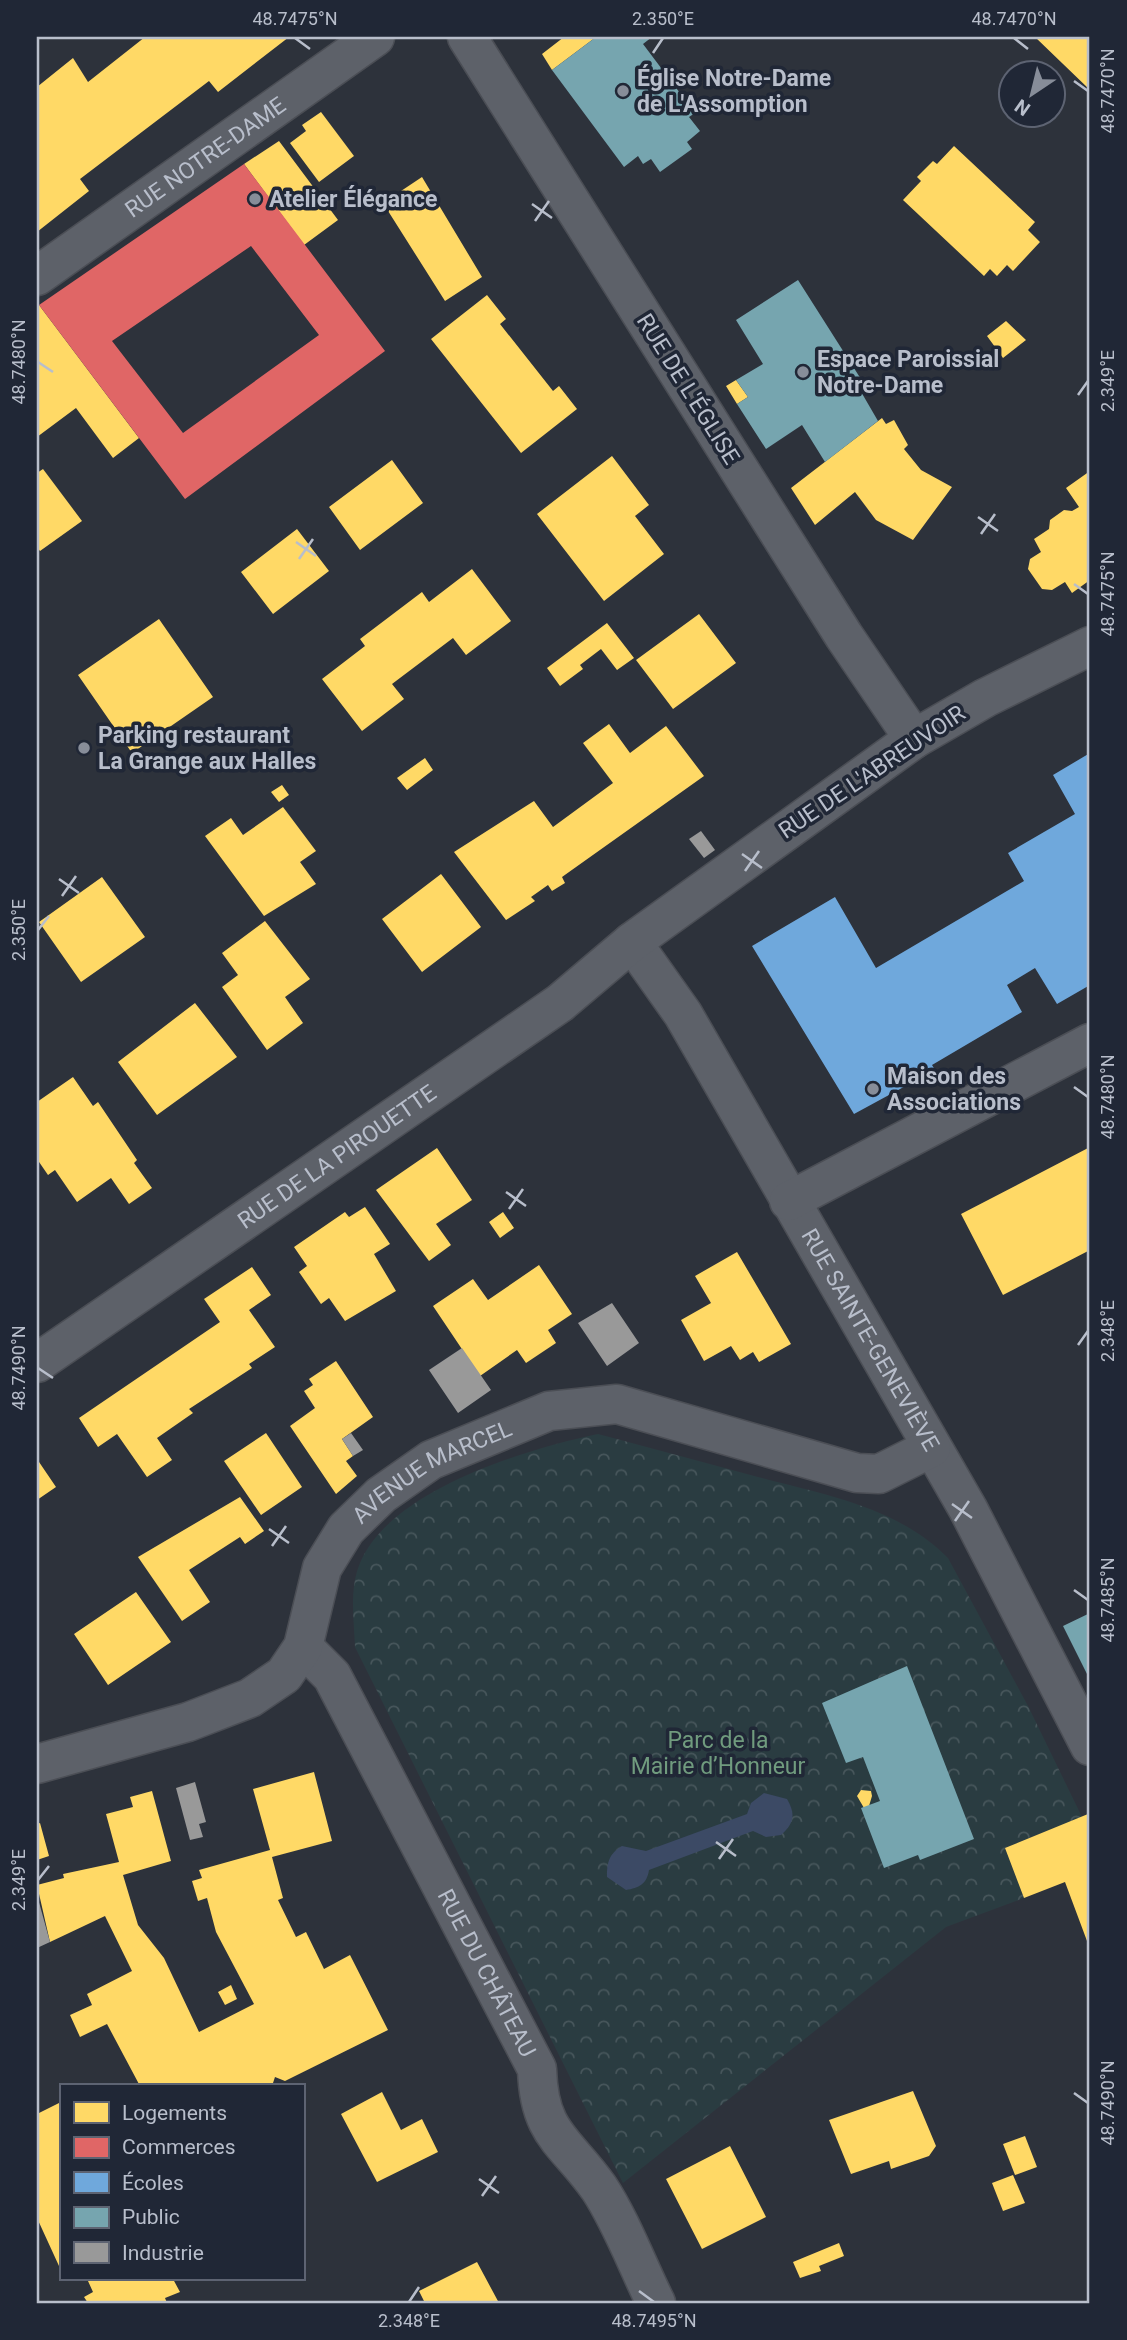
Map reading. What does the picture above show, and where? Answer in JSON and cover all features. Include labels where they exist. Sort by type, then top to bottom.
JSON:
[{"type":"street","name":"RUE NOTRE-DAME","points":[[37,276],[375,37]]},
{"type":"street","name":"RUE DE L'ÉGLISE","points":[[467,37],[844,636],[914,739]]},
{"type":"street","name":"RUE DE L'ABREUVOIR","points":[[632,942],[914,739],[985,698],[1090,646]]},
{"type":"street","name":"RUE SAINTE-GENEVIÈVE","points":[[632,942],[683,1014],[931,1448],[1006,1583],[1090,1746]]},
{"type":"street","name":"RUE DE LA PIROUETTE","points":[[37,1363],[560,1003],[632,942]]},
{"type":"street","points":[[789,1201],[1090,1043]]},
{"type":"street","name":"AVENUE MARCEL","points":[[37,1764],[188,1722],[250,1698],[284,1675],[303,1647],[322,1568],[346,1529],[381,1495],[431,1460],[549,1411],[617,1404],[857,1473],[879,1474],[931,1448]]},
{"type":"street","name":"RUE DU CHÂTEAU","points":[[303,1647],[332,1675],[537,2069],[538,2096],[551,2131],[599,2189],[656,2303]]},
{"type":"green space","name":"Parc de la Mairie d’Honneur","points":[[598,1434],[859,1505],[907,1526],[928,1541],[948,1558],[1028,1706],[1082,1817],[1005,1848],[1024,1898],[946,1927],[623,2183],[355,1647],[353,1615],[354,1583],[360,1563],[376,1537],[400,1514],[464,1476],[535,1450]]},
{"type":"water","points":[[764,1793],[787,1799],[790,1804],[792,1819],[781,1835],[766,1837],[753,1831],[649,1870],[644,1882],[631,1889],[626,1890],[607,1877],[610,1859],[622,1846],[646,1851],[747,1814],[751,1803]]},
{"type":"building: Logements","points":[[145,37],[289,37],[218,92],[209,81],[80,179],[89,191],[37,232],[37,87],[73,58],[88,82]]},
{"type":"building: Logements","points":[[564,37],[596,37],[552,70],[542,54]]},
{"type":"building: Logements","points":[[1035,37],[1090,37],[1090,90],[1068,69],[1068,60],[1059,60]]},
{"type":"building: Logements","points":[[321,112],[354,156],[319,182],[290,143],[306,131],[302,125]]},
{"type":"building: Logements","points":[[279,141],[338,220],[304,245],[244,164]]},
{"type":"building: Logements","points":[[954,146],[1035,222],[1028,230],[1040,242],[1013,271],[1007,265],[997,276],[990,269],[984,276],[903,200],[921,181],[917,177],[933,161],[937,164]]},
{"type":"building: Logements","points":[[422,177],[482,277],[445,301],[383,203]]},
{"type":"building: Logements","points":[[487,295],[506,319],[500,324],[553,391],[559,386],[577,409],[521,453],[431,339]]},
{"type":"building: Logements","points":[[39,305],[139,438],[113,458],[76,408],[37,437]]},
{"type":"building: Logements","points":[[1006,321],[1026,340],[1003,358],[987,336]]},
{"type":"building: Logements","points":[[736,380],[748,397],[737,404],[726,386]]},
{"type":"building: Logements","points":[[882,418],[886,424],[894,420],[908,445],[904,449],[921,470],[952,487],[913,540],[876,520],[855,492],[815,525],[791,488]]},
{"type":"building: Logements","points":[[612,456],[649,505],[635,516],[664,554],[604,601],[537,514]]},
{"type":"building: Logements","points":[[392,460],[423,503],[360,550],[329,507]]},
{"type":"building: Logements","points":[[43,469],[82,521],[40,551],[37,547],[37,473]]},
{"type":"building: Logements","points":[[1090,471],[1090,580],[1072,593],[1065,582],[1052,590],[1042,589],[1028,569],[1030,559],[1041,552],[1034,539],[1049,529],[1050,520],[1064,510],[1072,511],[1079,507],[1066,488]]},
{"type":"building: Logements","points":[[297,529],[329,571],[273,614],[241,572]]},
{"type":"building: Logements","points":[[472,569],[511,621],[466,655],[453,638],[392,684],[404,699],[362,731],[322,679],[365,646],[360,639],[422,592],[429,602]]},
{"type":"building: Logements","points":[[699,614],[736,663],[673,709],[636,660]]},
{"type":"building: Logements","points":[[159,619],[213,697],[132,753],[78,675]]},
{"type":"building: Logements","points":[[607,623],[634,658],[617,670],[601,649],[580,665],[583,669],[560,686],[547,668]]},
{"type":"building: Logements","points":[[609,724],[630,753],[666,726],[704,776],[562,877],[565,883],[552,891],[548,885],[531,897],[535,901],[506,920],[454,852],[534,801],[553,827],[613,783],[583,743]]},
{"type":"building: Logements","points":[[425,758],[433,770],[407,790],[397,778]]},
{"type":"building: Logements","points":[[282,785],[289,795],[279,802],[271,792]]},
{"type":"building: Logements","points":[[283,807],[316,851],[300,862],[316,884],[264,916],[205,836],[231,818],[243,835]]},
{"type":"building: Logements","points":[[441,874],[481,927],[422,972],[382,919]]},
{"type":"building: Logements","points":[[102,877],[145,937],[81,982],[39,922]]},
{"type":"building: Logements","points":[[265,921],[310,979],[285,997],[303,1023],[267,1050],[222,987],[238,975],[222,953]]},
{"type":"building: Logements","points":[[195,1003],[237,1057],[157,1115],[118,1062]]},
{"type":"building: Logements","points":[[73,1077],[93,1106],[98,1102],[137,1160],[134,1163],[152,1188],[129,1204],[111,1178],[77,1202],[55,1170],[48,1175],[37,1159],[37,1102]]},
{"type":"building: Logements","points":[[1090,1147],[1090,1250],[1003,1295],[961,1214]]},
{"type":"building: Logements","points":[[437,1148],[472,1200],[436,1224],[451,1245],[429,1261],[376,1190]]},
{"type":"building: Logements","points":[[365,1207],[390,1244],[374,1254],[396,1291],[345,1321],[329,1298],[321,1304],[299,1272],[307,1266],[294,1247],[345,1212],[349,1217]]},
{"type":"building: Logements","points":[[503,1212],[514,1228],[500,1238],[489,1222]]},
{"type":"building: Logements","points":[[737,1252],[791,1344],[759,1362],[753,1352],[740,1360],[731,1346],[704,1361],[681,1320],[711,1303],[695,1276]]},
{"type":"building: Logements","points":[[539,1265],[572,1314],[548,1330],[556,1343],[526,1363],[517,1350],[480,1376],[433,1306],[473,1279],[488,1300]]},
{"type":"building: Logements","points":[[252,1267],[271,1295],[249,1310],[275,1347],[249,1364],[252,1368],[189,1409],[193,1413],[157,1438],[172,1460],[147,1477],[117,1434],[98,1447],[79,1418],[220,1322],[204,1299]]},
{"type":"building: Logements","points":[[336,1361],[373,1417],[342,1439],[353,1456],[346,1461],[357,1476],[336,1494],[290,1426],[315,1408],[304,1391],[313,1385],[309,1379]]},
{"type":"building: Logements","points":[[266,1433],[302,1487],[261,1515],[224,1461]]},
{"type":"building: Logements","points":[[37,1459],[56,1487],[37,1500]]},
{"type":"building: Logements","points":[[240,1497],[264,1531],[245,1544],[240,1537],[189,1570],[210,1602],[182,1621],[138,1557]]},
{"type":"building: Logements","points":[[136,1592],[171,1642],[108,1685],[74,1634]]},
{"type":"building: Logements","points":[[314,1772],[332,1841],[272,1857],[283,1898],[278,1900],[296,1937],[306,1932],[324,1969],[350,1955],[388,2030],[285,2081],[275,2077],[273,2084],[139,2084],[107,2024],[80,2037],[70,2015],[92,2005],[87,1994],[132,1971],[105,1916],[50,1942],[37,1885],[64,1878],[63,1874],[119,1862],[106,1814],[133,1807],[130,1797],[152,1791],[171,1861],[123,1875],[138,1925],[164,1958],[199,2032],[254,2004],[216,1932],[207,1898],[198,1901],[192,1881],[202,1878],[199,1870],[270,1850],[253,1789]]},
{"type":"building: Logements","points":[[861,1790],[871,1791],[872,1796],[869,1806],[864,1808],[857,1796]]},
{"type":"building: Logements","points":[[1088,1814],[1090,1949],[1065,1882],[1024,1898],[1005,1848]]},
{"type":"building: Logements","points":[[40,1823],[49,1856],[37,1860],[37,1824]]},
{"type":"building: Logements","points":[[231,1985],[237,1999],[225,2005],[218,1992]]},
{"type":"building: Logements","points":[[913,2091],[936,2146],[929,2156],[891,2169],[889,2161],[851,2174],[829,2120]]},
{"type":"building: Logements","points":[[382,2092],[401,2130],[422,2119],[438,2152],[377,2182],[341,2114]]},
{"type":"building: Logements","points":[[60,2102],[59,2266],[37,2218],[37,2114]]},
{"type":"building: Logements","points":[[1025,2136],[1037,2167],[1015,2175],[1003,2144]]},
{"type":"building: Logements","points":[[730,2146],[766,2217],[702,2249],[666,2179]]},
{"type":"building: Logements","points":[[1013,2175],[1025,2203],[1003,2211],[992,2183]]},
{"type":"building: Logements","points":[[839,2243],[844,2256],[819,2266],[821,2271],[800,2278],[793,2262]]},
{"type":"building: Logements","points":[[477,2262],[499,2303],[425,2303],[419,2291]]},
{"type":"building: Logements","points":[[174,2280],[180,2292],[165,2298],[167,2303],[88,2303],[84,2297],[93,2292],[88,2281]]},
{"type":"building: Commerces","points":[[244,164],[385,351],[185,499],[39,305]],"holes":[[[251,246],[319,335],[183,433],[112,341]]]},
{"type":"building: Écoles","points":[[1090,753],[1090,985],[1057,1004],[1035,968],[1007,985],[1022,1012],[932,1065],[935,1070],[854,1114],[752,946],[835,897],[876,968],[1024,881],[1008,853],[1075,814],[1053,775]]},
{"type":"building: Public","name":"Église Notre-Dame de L'Assomption","points":[[596,37],[652,37],[643,44],[695,113],[689,117],[700,131],[687,142],[692,149],[660,172],[651,159],[643,164],[638,156],[624,167],[552,70]]},
{"type":"building: Public","name":"Espace Paroissial Notre-Dame","points":[[798,280],[866,387],[860,390],[878,421],[825,462],[802,425],[766,449],[737,404],[748,397],[736,380],[763,364],[736,320]]},
{"type":"building: Public","points":[[1090,1613],[1090,1680],[1063,1626]]},
{"type":"building: Public","points":[[907,1666],[974,1839],[920,1860],[918,1855],[884,1868],[861,1808],[880,1801],[863,1757],[846,1763],[822,1703]]},
{"type":"building: Industrie","points":[[701,831],[715,850],[704,858],[689,839]]},
{"type":"building: Industrie","points":[[612,1303],[639,1343],[607,1366],[578,1323]]},
{"type":"building: Industrie","points":[[462,1348],[491,1390],[458,1413],[429,1370]]},
{"type":"building: Industrie","points":[[351,1433],[363,1450],[353,1456],[342,1439]]},
{"type":"building: Industrie","points":[[195,1782],[206,1822],[199,1824],[203,1837],[190,1840],[176,1788]]},
{"type":"building: Industrie","points":[[37,1895],[50,1942],[37,1948]]},
{"type":"place","name":"Église Notre-Dame de L'Assomption","points":[[623,91]]},
{"type":"place","name":"Atelier Élégance","points":[[255,199]]},
{"type":"place","name":"Espace Paroissial Notre-Dame","points":[[803,372]]},
{"type":"place","name":"Parking restaurant La Grange aux Halles","points":[[84,748]]},
{"type":"place","name":"Maison des Associations","points":[[873,1089]]}]
